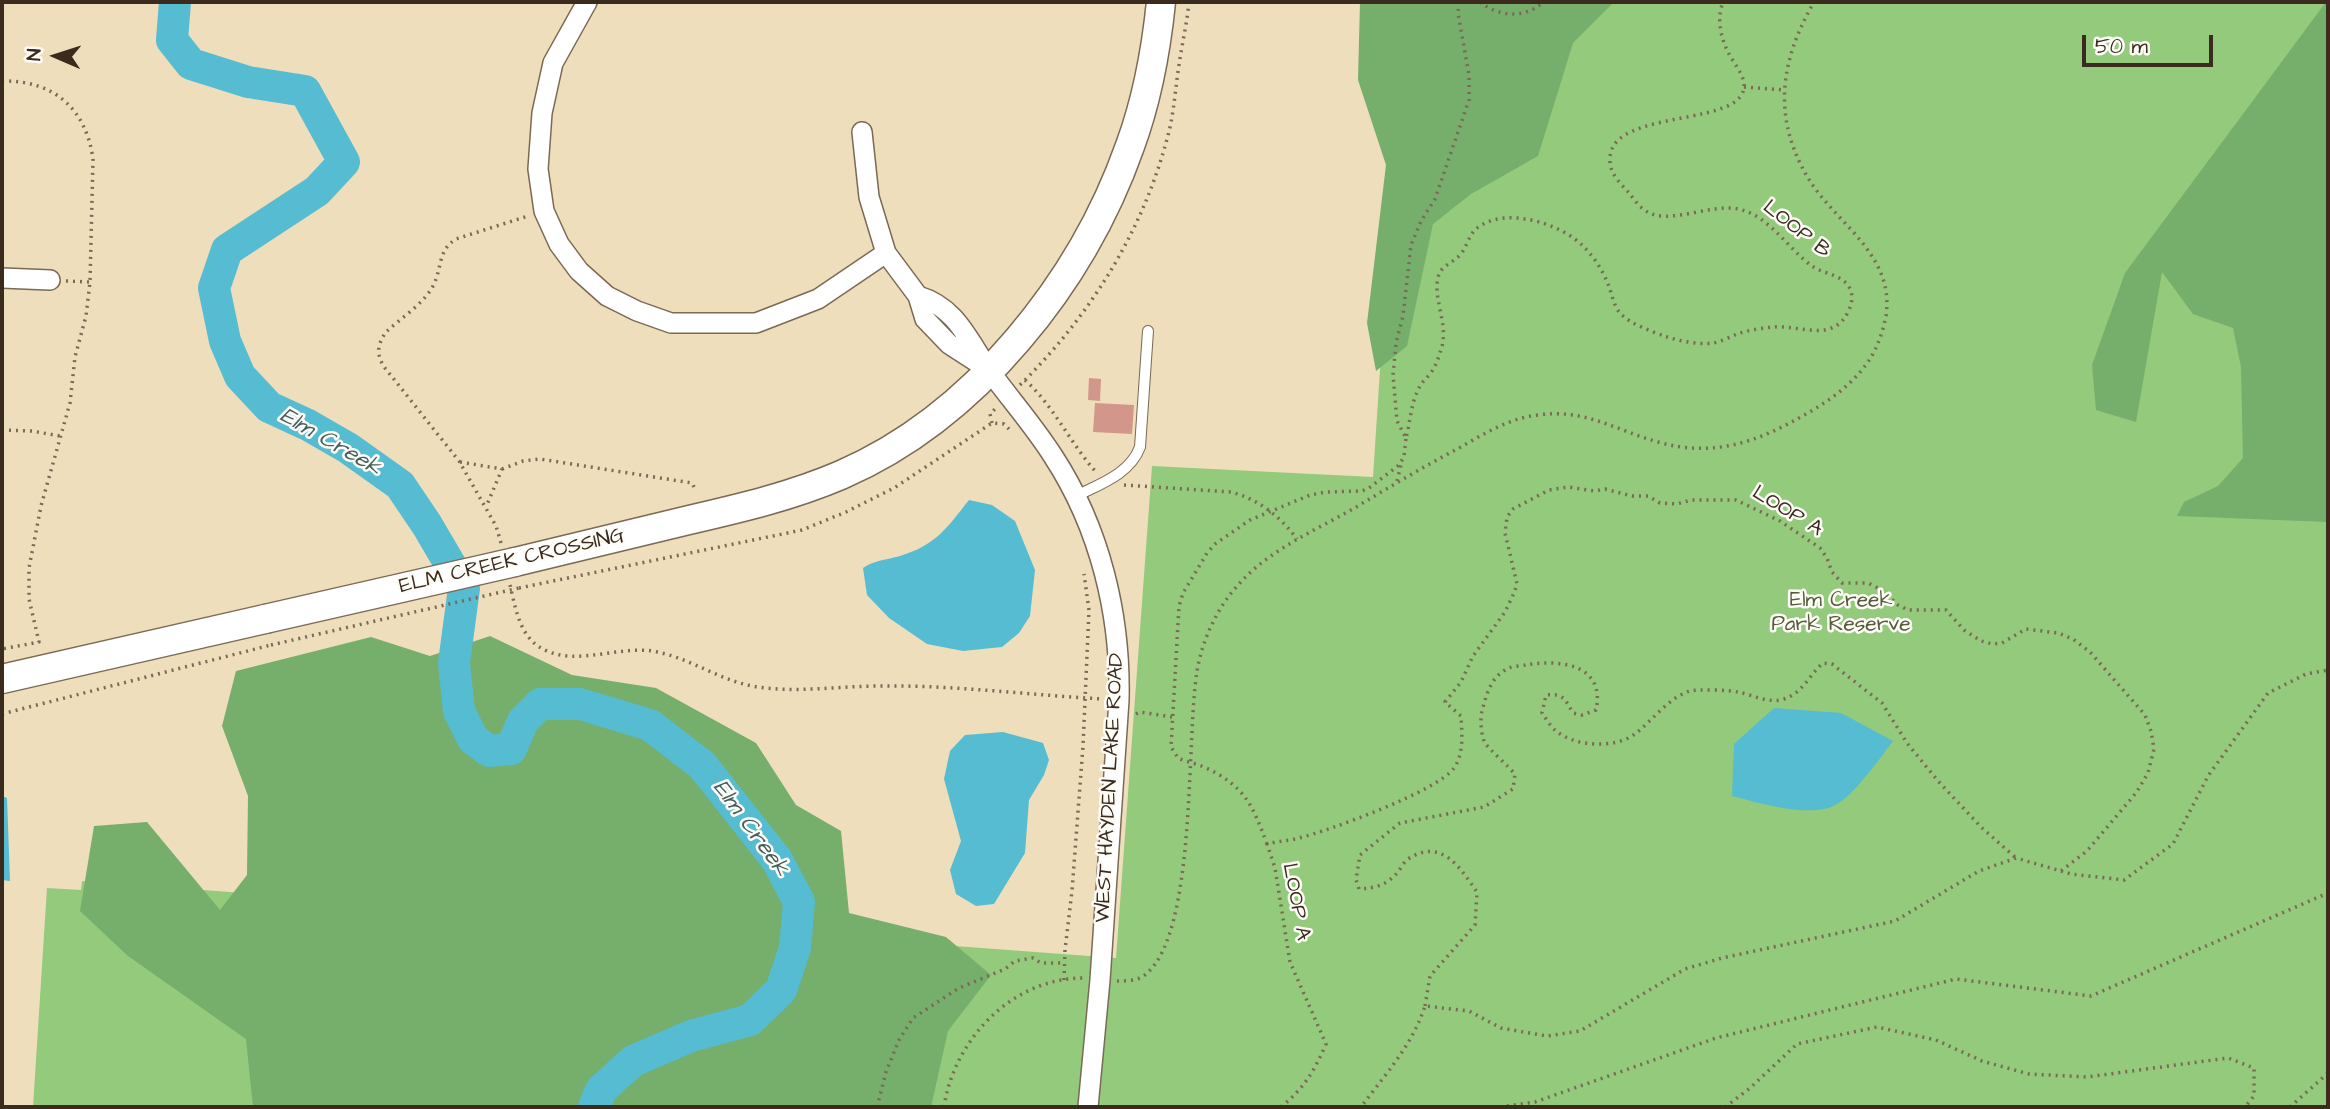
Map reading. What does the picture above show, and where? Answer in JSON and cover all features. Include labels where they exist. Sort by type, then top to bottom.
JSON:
[{"type":"main road","points":[[990,371],[1056,288],[1106,205],[1140,117],[1154,57],[1161,2]]},
{"type":"main road","name":"ELM CREEK CROSSING","points":[[2,679],[268,632],[517,575],[760,503],[816,485],[869,462],[916,434],[957,402],[990,371]]},
{"type":"street","points":[[587,2],[553,63],[542,113],[538,169],[544,211],[559,244],[579,271],[607,296],[637,312],[671,323],[756,323],[818,299],[886,253],[869,197],[862,132]]},
{"type":"street","name":"WEST HAYDEN LAKE ROAD","points":[[886,253],[918,296],[936,301],[962,327],[990,371],[1041,437],[1076,496],[1099,554],[1110,595],[1119,656],[1117,716],[1100,980],[1088,1107]]},
{"type":"street","points":[[2,278],[50,280]]},
{"type":"lane","points":[[1076,496],[1107,481],[1136,459],[1140,447],[1147,331]]},
{"type":"path","points":[[1396,484],[1406,448],[1406,438],[1397,421],[1394,375],[1396,343],[1403,316],[1411,245],[1421,221],[1435,199],[1469,100],[1469,75],[1458,13],[1459,2]]},
{"type":"path","points":[[1480,2],[1495,11],[1508,14],[1531,12],[1543,2]]},
{"type":"path","points":[[1723,2],[1720,18],[1723,39],[1731,60],[1743,79],[1744,87],[1784,90]]},
{"type":"path","points":[[1111,982],[1143,977],[1149,973],[1168,937],[1178,908],[1197,672],[1203,644],[1213,620],[1232,592],[1251,573],[1297,539],[1488,432],[1521,418],[1561,413],[1594,418],[1657,442],[1688,448],[1726,446],[1768,435],[1816,409],[1857,377],[1872,355],[1884,327],[1887,306],[1884,281],[1870,252],[1808,177],[1788,131],[1784,90],[1788,62],[1794,42],[1814,2]]},
{"type":"path","points":[[2,81],[33,84],[64,99],[82,124],[93,159],[90,282],[86,316],[75,357],[70,403],[41,506],[29,561],[29,598],[38,642],[2,649]]},
{"type":"path","name":"LOOP B","points":[[1406,438],[1417,392],[1435,367],[1442,345],[1442,316],[1437,286],[1440,272],[1458,257],[1470,235],[1478,227],[1503,218],[1526,218],[1578,242],[1600,267],[1620,313],[1676,340],[1716,342],[1741,333],[1777,327],[1819,331],[1844,320],[1852,299],[1852,292],[1847,284],[1811,265],[1760,219],[1737,208],[1707,209],[1666,216],[1652,214],[1643,209],[1615,177],[1610,167],[1613,147],[1639,128],[1720,110],[1740,98],[1744,87]]},
{"type":"path","points":[[50,280],[90,282]]},
{"type":"path","points":[[1026,380],[1054,411],[1084,459],[1107,481],[1122,485],[1231,492],[1246,496],[1271,512],[1297,539]]},
{"type":"path","points":[[990,414],[992,423]]},
{"type":"path","points":[[2,713],[268,632],[517,575],[584,573],[775,537],[813,526],[894,488],[992,423],[1004,424],[1013,433]]},
{"type":"path","points":[[2,429],[60,436]]},
{"type":"path","points":[[458,461],[502,468],[531,460],[558,461],[692,484],[695,491]]},
{"type":"path","points":[[1267,844],[1253,806],[1240,790],[1204,767],[1178,758],[1172,750],[1170,742],[1178,617],[1183,593],[1215,544],[1250,520],[1310,495],[1362,491],[1382,480],[1402,461]]},
{"type":"path","points":[[486,508],[502,468]]},
{"type":"path","name":"LOOP A","points":[[1281,1107],[1293,1099],[1315,1068],[1326,1044],[1290,962],[1275,868],[1267,844],[1297,839],[1397,803],[1438,781],[1454,768],[1463,742],[1461,716],[1445,702],[1461,682],[1473,656],[1505,612],[1517,584],[1505,533],[1507,517],[1513,509],[1549,491],[1568,487],[1595,491],[1605,489],[1632,496],[1648,496],[1660,503],[1677,504],[1691,500],[1736,500],[1780,521],[1819,548],[1827,558],[1832,572],[1842,583],[1868,583],[1908,610],[1946,610],[1964,630],[1980,641],[2002,643],[2026,629],[2058,633],[2073,639],[2090,652],[2145,715],[2154,750],[2148,773],[2136,793],[2087,851],[2061,871]]},
{"type":"path","points":[[1064,980],[1079,806],[1089,610],[1083,570]]},
{"type":"path","points":[[1361,1107],[1419,1025],[1430,976],[1475,925],[1477,892],[1452,858],[1430,851],[1407,860],[1390,883],[1359,889],[1356,880],[1360,855],[1401,823],[1484,807],[1513,789],[1515,774],[1484,742],[1481,716],[1487,690],[1506,669],[1545,662],[1580,668],[1595,685],[1598,701],[1596,710],[1582,715],[1573,713],[1557,694],[1546,695],[1542,713],[1555,730],[1569,737],[1582,742],[1618,743],[1635,734],[1658,711],[1689,691],[1735,691],[1769,700],[1784,699],[1804,687],[1823,663],[1832,664],[1882,702],[1907,743],[1938,781],[1981,827],[2016,858],[2071,874],[2124,880],[2173,844],[2208,776],[2269,693],[2306,674],[2328,670]]},
{"type":"path","points":[[1117,716],[1132,716],[1140,712],[1172,717]]},
{"type":"path","points":[[1425,1006],[1469,1011],[1501,1028],[1547,1036],[1580,1031],[1685,970],[1723,958],[1895,921],[1979,871],[2016,858]]},
{"type":"path","points":[[1500,1107],[1535,1102],[1716,1038],[1956,979],[2091,996],[2328,893]]},
{"type":"path","points":[[877,1107],[886,1072],[899,1040],[913,1017],[959,988],[1004,969],[1015,961],[1033,958],[1041,963],[1065,963]]},
{"type":"path","points":[[944,1107],[948,1086],[959,1059],[992,1016],[1026,992],[1049,983],[1091,979]]},
{"type":"path","points":[[1725,1107],[1749,1089],[1797,1044],[1877,1027],[1936,1040],[1982,1061],[2029,1074],[2087,1077],[2228,1058],[2254,1068],[2253,1096],[2245,1107]]},
{"type":"path","points":[[2290,1107],[2328,1073]]},
{"type":"green space","points":[[1360,2],[1614,2],[1573,43],[1538,156],[1471,194],[1433,224],[1407,346],[1376,371],[1367,323],[1386,165],[1358,80]]},
{"type":"green space","name":"Elm Creek Park Reserve","points":[[1404,2],[2328,2],[2328,1107],[33,1107],[47,888],[81,890],[82,881],[1116,958],[1152,466],[1373,477]]},
{"type":"green space","points":[[2326,2],[2328,522],[2177,516],[2184,502],[2218,486],[2243,458],[2241,367],[2233,328],[2193,314],[2162,272],[2136,422],[2096,410],[2092,365],[2125,273]]},
{"type":"green space","points":[[490,636],[572,675],[656,688],[756,743],[796,805],[841,831],[849,913],[946,937],[991,975],[948,1031],[931,1107],[253,1107],[246,1039],[128,956],[80,911],[94,826],[147,822],[220,910],[247,875],[248,796],[222,726],[236,671],[371,637],[430,656]]},
{"type":"water","points":[[969,500],[992,505],[1015,521],[1035,570],[1030,616],[1019,633],[1002,647],[963,651],[927,644],[889,618],[867,595],[863,568],[923,547],[947,527]]},
{"type":"water","points":[[1774,708],[1841,713],[1893,741],[1853,791],[1828,808],[1801,810],[1732,796],[1734,744]]},
{"type":"water","points":[[1003,732],[1043,743],[1049,760],[1044,775],[1029,800],[1025,853],[994,904],[976,906],[956,894],[950,870],[961,841],[944,779],[950,751],[965,735]]},
{"type":"water","points":[[2,796],[7,798],[10,881],[2,880]]},
{"type":"building","points":[[1089,378],[1101,379],[1100,401],[1088,400]]},
{"type":"building","points":[[1095,403],[1134,405],[1132,434],[1093,432]]},
{"type":"waterway","name":"Elm Creek","points":[[175,2],[172,40],[191,64],[248,82],[305,91],[344,162],[317,191],[227,250],[214,288],[225,341],[240,376],[269,407],[348,448],[400,485],[427,525],[464,588],[454,663],[459,711],[473,739],[489,751],[511,749],[523,721],[540,704],[580,704],[650,725],[702,765],[777,860],[799,902],[795,948],[781,990],[750,1020],[691,1036],[633,1061],[601,1090],[594,1107]]}]
